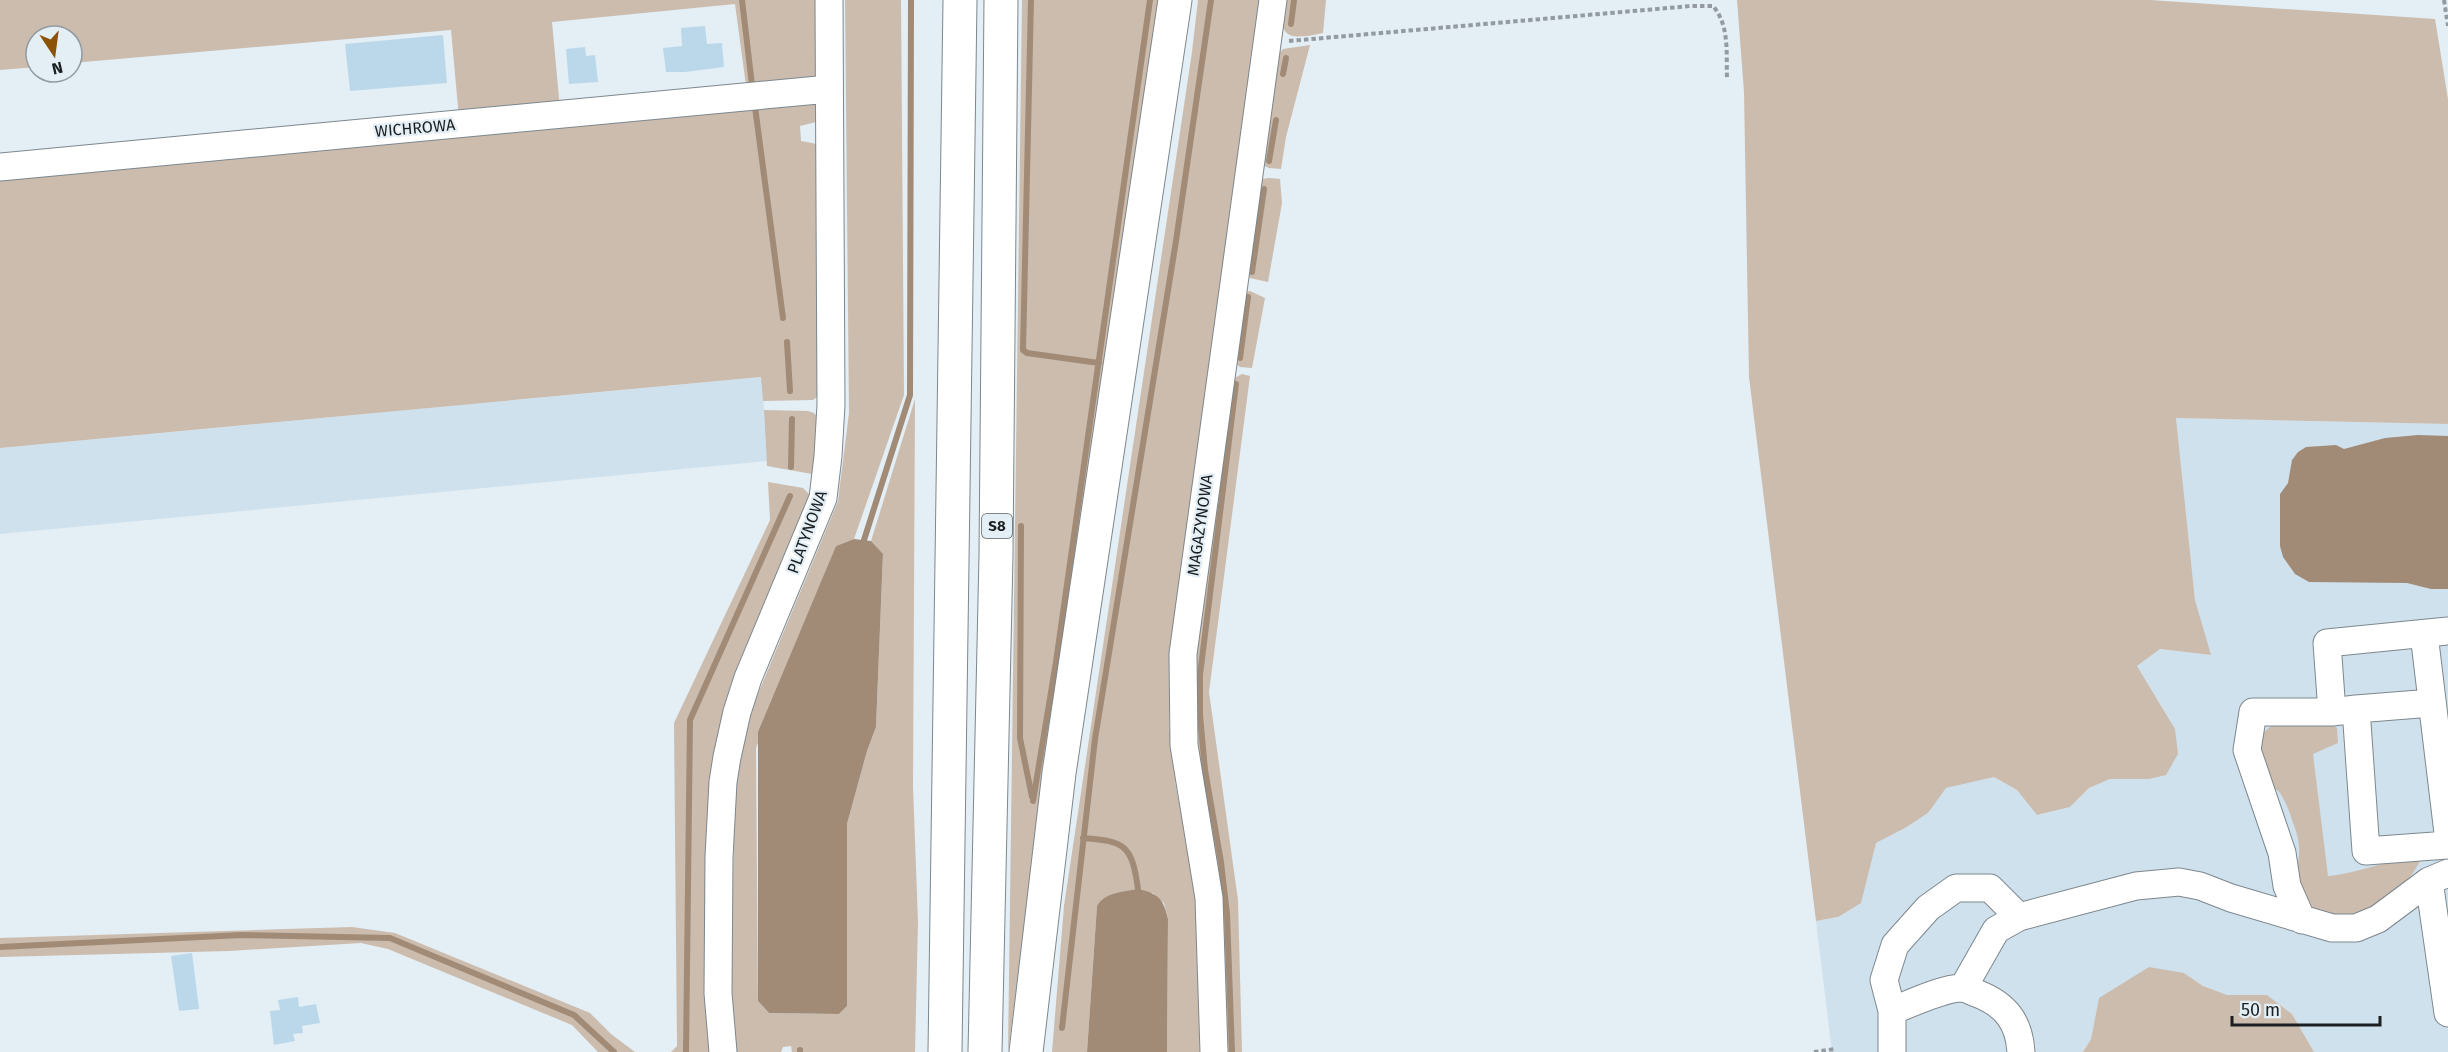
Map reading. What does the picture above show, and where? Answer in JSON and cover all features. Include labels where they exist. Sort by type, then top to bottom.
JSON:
[{"type":"highway","points":[[945,1052],[960,0]]},
{"type":"highway","name":"S8","points":[[985,1052],[996,555],[1001,0]]},
{"type":"highway","points":[[1026,1052],[1059,773],[1175,0]]},
{"type":"street","name":"PLATYNOWA","points":[[723,1052],[718,993],[719,857],[723,782],[727,757],[737,712],[748,678],[823,498],[828,456],[831,405],[829,0]]},
{"type":"street","name":"MAGAZYNOWA","points":[[1214,1052],[1209,898],[1184,745],[1183,654],[1273,0]]},
{"type":"street","name":"WICHROWA","points":[[0,167],[829,89]]},
{"type":"street","points":[[2448,833],[2432,703],[2436,633],[2327,644],[2344,710],[2366,851],[2448,845]]},
{"type":"street","points":[[2302,920],[2287,886],[2282,854],[2247,750],[2253,712],[2344,710],[2432,703]]},
{"type":"street","points":[[1963,988],[1996,930],[2019,917],[2136,886],[2179,882],[2200,886],[2302,920],[2332,928],[2356,928],[2378,919],[2438,877]]},
{"type":"street","points":[[2438,877],[2448,1013]]},
{"type":"street","points":[[1892,1052],[1892,1011],[1884,980],[1895,945],[1928,908],[1956,888],[1990,888],[2019,917]]},
{"type":"street","points":[[1892,1011],[1938,993],[1963,988],[1995,1000],[2012,1019],[2020,1035],[2021,1052]]},
{"type":"path","points":[[2444,0],[2448,26]]},
{"type":"path","points":[[1267,41],[1304,41],[1690,6],[1713,6],[1720,14],[1725,28],[1727,78]]},
{"type":"path","points":[[1814,1052],[1835,1049]]},
{"type":"shaded area","points":[[0,0],[819,0],[820,74],[815,81],[747,93],[735,4],[552,22],[560,109],[459,118],[451,30],[84,62],[84,24],[24,24],[24,68],[0,70]]},
{"type":"shaded area","points":[[845,0],[901,0],[904,395],[854,539],[836,546],[756,748],[758,1001],[769,1013],[839,1014],[847,1006],[847,824],[876,727],[883,555],[871,541],[915,399],[913,787],[918,922],[915,1052],[792,1052],[791,1046],[783,1047],[781,1052],[735,1052],[731,997],[735,773],[745,725],[838,501],[849,413]]},
{"type":"shaded area","points":[[1022,0],[1162,0],[1044,783],[1008,1052]]},
{"type":"shaded area","points":[[1198,0],[1259,0],[1172,638],[1169,724],[1176,787],[1191,866],[1197,916],[1200,1052],[1167,1052],[1168,919],[1164,903],[1153,893],[1130,892],[1108,896],[1097,906],[1087,1052],[1052,1052],[1064,906]]},
{"type":"shaded area","points":[[1283,0],[1326,0],[1323,33],[1301,37],[1288,34],[1282,22]]},
{"type":"shaded area","points":[[1737,0],[2150,0],[2435,19],[2448,99],[2448,424],[2176,418],[2195,600],[2211,655],[2160,649],[2137,666],[2175,729],[2178,754],[2166,775],[2149,779],[2110,779],[2089,788],[2070,807],[2037,815],[2017,790],[1994,777],[1946,788],[1928,813],[1876,843],[1861,903],[1838,917],[1816,921],[1749,377],[1744,92]]},
{"type":"shaded area","points":[[1310,45],[1286,137],[1281,169],[1269,168],[1262,165],[1276,57],[1283,49]]},
{"type":"shaded area","points":[[810,100],[820,105],[816,122],[800,126],[801,141],[817,144],[818,396],[813,400],[763,401],[761,377],[0,448],[0,172]]},
{"type":"shaded area","points":[[1262,179],[1280,179],[1282,203],[1268,282],[1250,278],[1246,273],[1258,183]]},
{"type":"shaded area","points":[[1250,291],[1265,298],[1252,368],[1240,367],[1236,364],[1245,292]]},
{"type":"shaded area","points":[[1242,374],[1250,376],[1209,692],[1238,900],[1242,1052],[1224,1052],[1196,759],[1194,665],[1231,380]]},
{"type":"shaded area","points":[[762,377],[767,461],[0,534],[0,448]]},
{"type":"shaded area","points":[[764,410],[808,411],[819,418],[816,468],[812,474],[767,466]]},
{"type":"shaded area","points":[[2176,418],[2448,424],[2448,1052],[2314,1052],[2292,1014],[2267,995],[2227,995],[2203,986],[2184,973],[2099,998],[2091,1039],[2083,1052],[1832,1052],[1816,921],[1838,917],[1870,864],[1876,843],[1928,813],[1945,788],[1994,777],[2017,790],[2038,815],[2070,807],[2089,788],[2110,779],[2149,779],[2175,729],[2137,666],[2160,649],[2210,655],[2195,600]]},
{"type":"shaded area","points":[[2418,435],[2448,436],[2448,589],[2431,589],[2407,583],[2309,582],[2295,574],[2283,557],[2280,546],[2280,494],[2288,483],[2292,460],[2298,452],[2306,447],[2336,445],[2344,449],[2385,438]]},
{"type":"shaded area","points":[[768,482],[803,488],[810,495],[711,772],[707,1034],[711,1052],[671,1052],[677,1046],[674,723],[770,520]]},
{"type":"shaded area","points":[[854,539],[871,541],[883,554],[876,727],[847,824],[847,1006],[839,1014],[769,1013],[758,1001],[758,732],[836,546]]},
{"type":"shaded area","points":[[2331,723],[2337,728],[2338,743],[2313,754],[2328,876],[2397,861],[2421,859],[2412,874],[2384,902],[2349,916],[2331,916],[2314,909],[2297,889],[2295,879],[2299,843],[2296,830],[2282,796],[2267,781],[2260,759],[2260,736],[2273,724]]},
{"type":"shaded area","points":[[1138,889],[1159,898],[1168,919],[1167,1052],[1087,1052],[1097,906],[1100,901],[1110,895]]},
{"type":"shaded area","points":[[352,927],[395,933],[590,1013],[611,1034],[635,1052],[598,1052],[572,1025],[388,949],[361,943],[229,951],[0,957],[0,938]]},
{"type":"shaded area","points":[[2149,967],[2184,973],[2203,986],[2227,995],[2267,995],[2292,1014],[2314,1052],[2083,1052],[2091,1039],[2099,998]]},
{"type":"building","points":[[705,26],[707,44],[722,43],[724,67],[666,72],[663,48],[682,46],[681,28]]},
{"type":"building","points":[[443,35],[447,83],[350,91],[345,44]]},
{"type":"building","points":[[585,47],[586,56],[595,55],[598,82],[569,84],[566,49]]},
{"type":"building","points":[[192,953],[199,1009],[179,1011],[171,956]]},
{"type":"building","points":[[298,997],[299,1007],[316,1004],[320,1023],[302,1026],[303,1033],[293,1034],[295,1041],[274,1045],[270,1011],[280,1010],[278,1000]]},
{"type":"waterway","points":[[742,0],[752,85]]},
{"type":"waterway","points":[[864,540],[910,395],[911,0]]},
{"type":"waterway","points":[[1031,0],[1023,350],[1027,353],[1099,363]]},
{"type":"waterway","points":[[1033,801],[1056,662],[1150,0]]},
{"type":"waterway","points":[[1062,1028],[1095,739],[1176,241],[1211,0]]},
{"type":"waterway","points":[[1291,24],[1294,0]]},
{"type":"waterway","points":[[1283,74],[1286,58]]},
{"type":"waterway","points":[[755,107],[783,318]]},
{"type":"waterway","points":[[1269,161],[1276,120]]},
{"type":"waterway","points":[[1252,272],[1264,189]]},
{"type":"waterway","points":[[1240,358],[1248,297]]},
{"type":"waterway","points":[[787,342],[790,391]]},
{"type":"waterway","points":[[1232,1052],[1227,914],[1221,862],[1205,770],[1200,715],[1200,675],[1236,384]]},
{"type":"waterway","points":[[791,467],[792,419]]},
{"type":"waterway","points":[[686,1052],[690,720],[790,496]]},
{"type":"waterway","points":[[1021,526],[1020,738],[1032,797]]},
{"type":"waterway","points":[[1083,838],[1109,841],[1124,848],[1133,863],[1138,889]]},
{"type":"waterway","points":[[0,947],[241,935],[390,938],[574,1015],[614,1052]]}]
